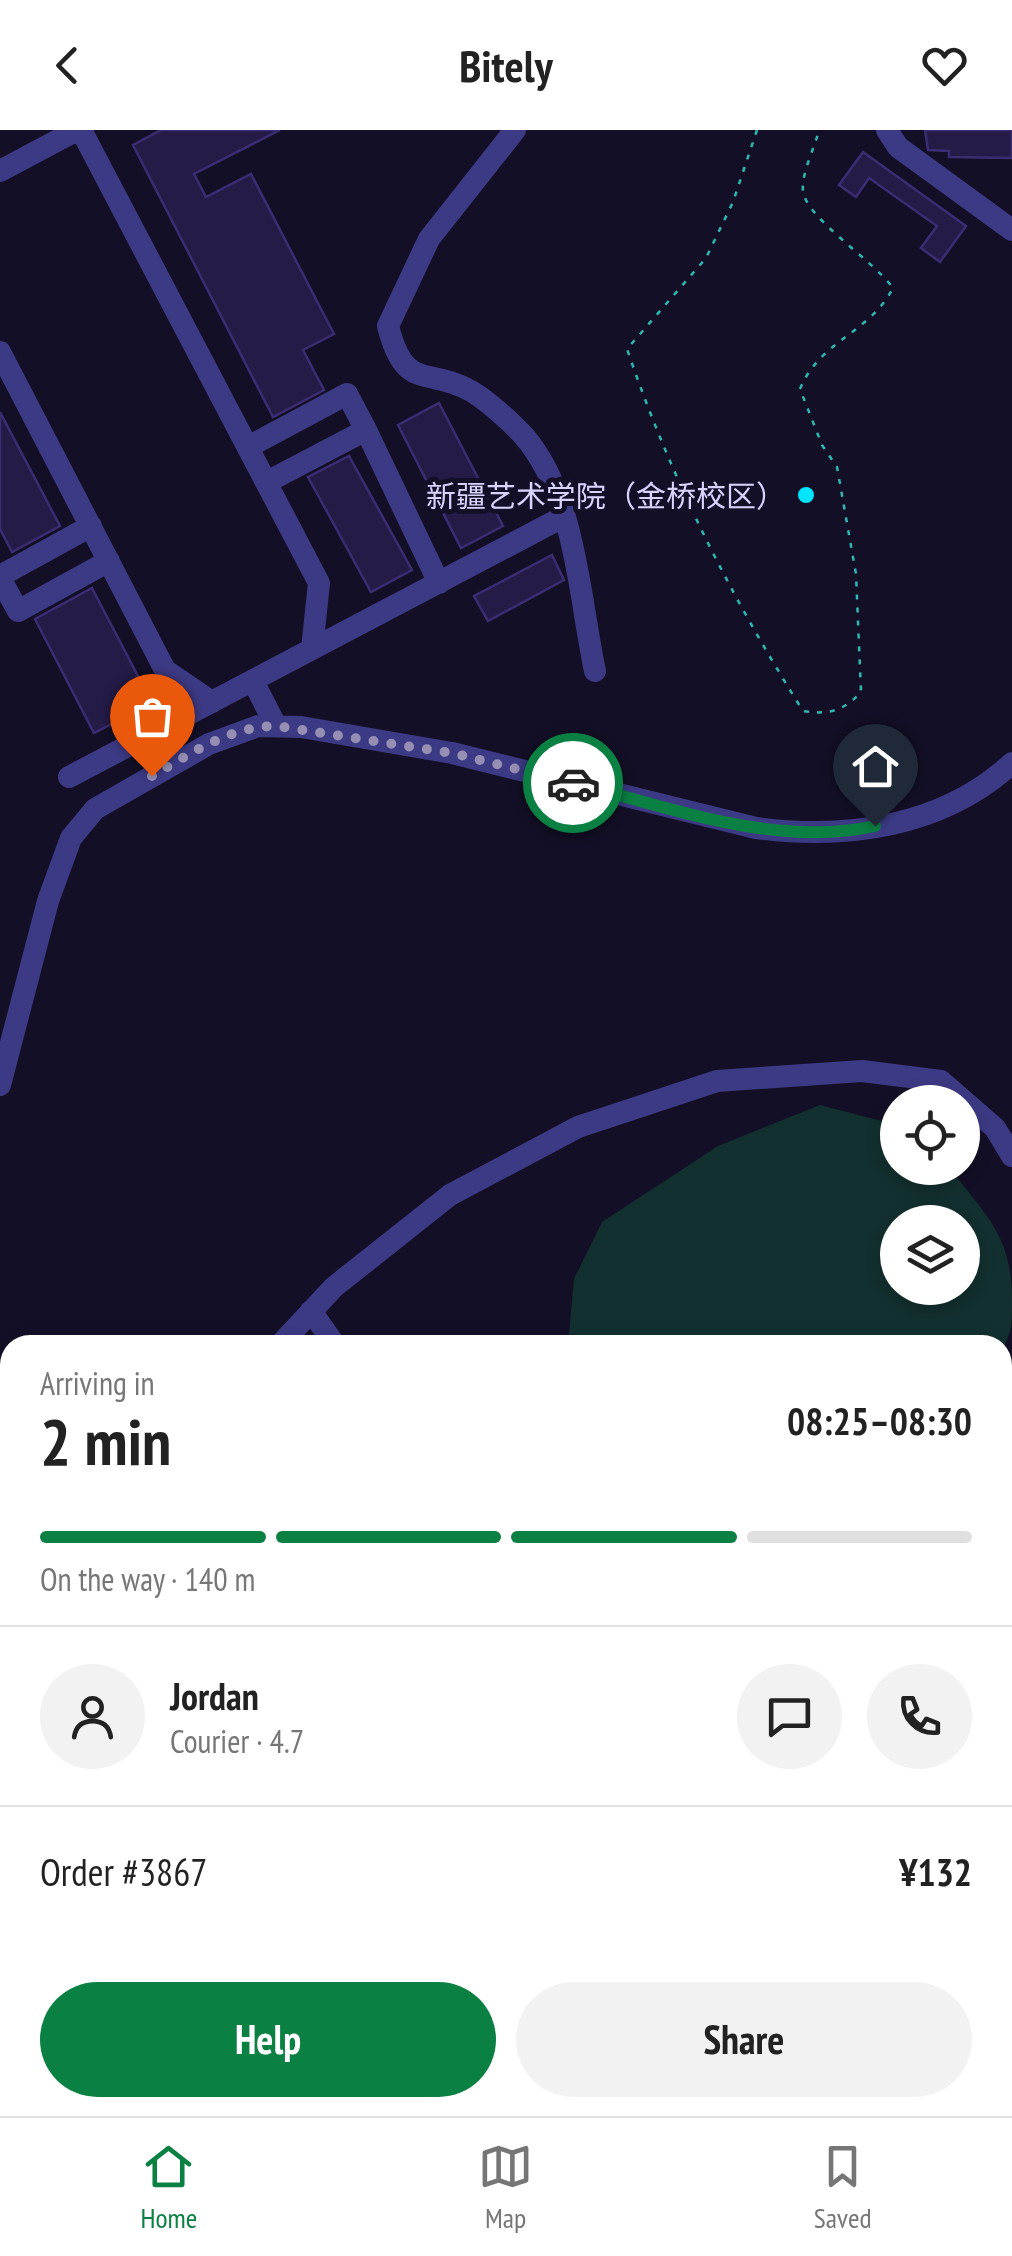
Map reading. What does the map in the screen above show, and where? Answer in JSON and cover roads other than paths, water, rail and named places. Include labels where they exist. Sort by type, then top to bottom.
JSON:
[{"type":"street","points":[[0,171],[79,130],[320,583],[312,649]]},
{"type":"street","points":[[516,130],[429,240],[388,326],[394,351],[416,377],[470,390],[523,435],[548,472],[564,517],[594,671]]},
{"type":"street","points":[[887,130],[898,147],[1012,230]]},
{"type":"street","points":[[0,352],[165,670],[212,702]]},
{"type":"street","points":[[248,447],[346,394],[439,583]]},
{"type":"street","points":[[267,482],[366,430]]},
{"type":"street","points":[[69,777],[564,517]]},
{"type":"street","points":[[91,526],[0,577],[18,610],[109,561]]},
{"type":"street","points":[[253,680],[276,726]]},
{"type":"street","points":[[0,1085],[48,902],[71,838],[94,809],[209,744],[258,726],[452,753],[756,828],[802,834],[844,833],[951,806],[977,792],[1012,762]]},
{"type":"street","points":[[289,1335],[334,1286],[450,1195],[578,1127],[717,1081],[862,1070],[942,1081],[995,1128],[1012,1156]]},
{"type":"street","points":[[311,1311],[328,1335]]},
{"type":"place","name":"新疆艺术学院（金桥校区）","points":[[806,495]]}]
